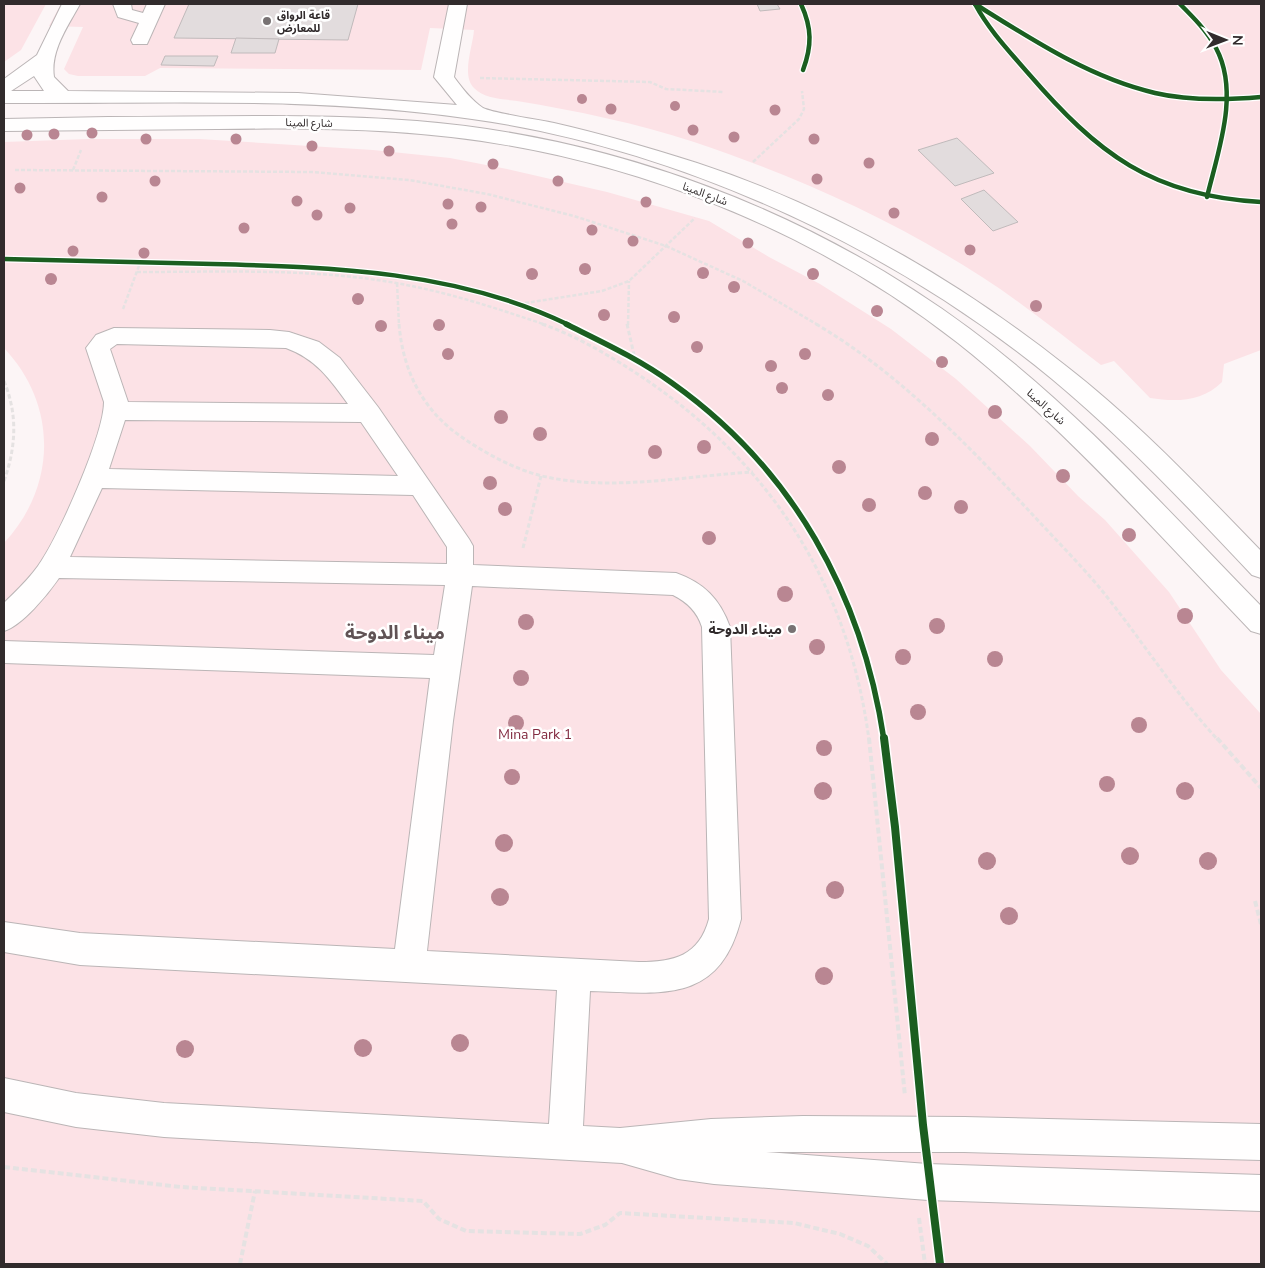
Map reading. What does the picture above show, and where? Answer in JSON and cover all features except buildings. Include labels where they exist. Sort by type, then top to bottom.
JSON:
[{"type":"street","points":[[63,97],[52,89],[45,79],[42,68],[45,57],[71,4]]},
{"type":"street","points":[[122,4],[124,13],[130,16],[153,11]]},
{"type":"street","points":[[458,4],[444,77],[458,96],[479,114]]},
{"type":"street","points":[[140,40],[153,11]]},
{"type":"street","points":[[4,87],[34,68],[45,57]]},
{"type":"street","points":[[391,104],[424,89],[444,77]]},
{"type":"street","name":"شارع المينا","points":[[4,97],[301,98],[391,104],[479,114],[625,147],[724,189],[820,221],[941,288],[1012,336],[1112,418],[1152,455],[1261,568]]},
{"type":"street","points":[[11,125],[32,97]]},
{"type":"street","name":"شارع المينا","points":[[11,125],[289,122],[440,129],[536,144],[620,166],[724,189],[842,255],[907,296],[966,337],[1070,430],[1261,623]]},
{"type":"street","points":[[4,620],[37,587],[52,567],[94,478],[116,410],[116,402],[98,348],[104,341],[114,336],[270,338],[289,340],[311,348],[332,364],[369,413],[400,461],[420,486],[460,546],[460,575],[444,667],[409,966]]},
{"type":"street","points":[[116,410],[369,413]]},
{"type":"street","points":[[94,478],[420,486]]},
{"type":"street","points":[[4,937],[80,949],[574,976],[671,976],[688,971],[702,962],[714,950],[725,919],[716,627],[712,613],[704,601],[691,591],[676,584],[516,576],[52,567]]},
{"type":"street","points":[[4,652],[444,667]]},
{"type":"street","points":[[565,1143],[574,976]]},
{"type":"street","points":[[4,1095],[76,1110],[164,1120],[620,1146],[662,1139],[745,1134],[924,1134],[1261,1142]]},
{"type":"street","points":[[620,1146],[649,1155],[714,1166],[914,1180],[1261,1193]]},
{"type":"path","points":[[801,4],[812,34],[811,47],[802,70]]},
{"type":"path","points":[[975,4],[1042,44],[1096,71],[1138,88],[1155,93],[1193,98],[1228,100],[1261,98]]},
{"type":"path","points":[[975,4],[985,23],[1074,123],[1117,160],[1140,172],[1207,197],[1261,202]]},
{"type":"path","points":[[1180,4],[1196,18],[1213,40],[1226,71],[1228,100],[1207,197]]},
{"type":"path","points":[[444,77],[650,82],[666,89],[724,92]]},
{"type":"path","points":[[519,304],[602,291],[629,281],[799,119],[804,109],[802,92]]},
{"type":"path","points":[[15,170],[312,172],[410,180],[487,194],[574,216],[666,246],[743,281],[823,328],[874,363],[924,406],[989,468],[1099,587],[1191,710],[1261,788]]},
{"type":"path","points":[[130,262],[150,263]]},
{"type":"path","points":[[114,336],[140,262]]},
{"type":"path","points":[[189,264],[342,268]]},
{"type":"path","points":[[629,281],[625,306],[627,333],[635,359]]},
{"type":"path","points":[[397,283],[403,354],[414,386],[428,407],[446,426],[504,461],[541,476],[603,481],[753,472]]},
{"type":"path","points":[[510,302],[536,311]]},
{"type":"path","points":[[627,355],[642,364]]},
{"type":"path","points":[[4,381],[8,389],[16,426],[10,466],[4,481]]},
{"type":"path","points":[[4,467],[10,466]]},
{"type":"path","points":[[516,576],[541,476]]},
{"type":"path","points":[[1255,901],[1261,924]]},
{"type":"path","points":[[4,1167],[181,1187],[423,1201],[439,1219],[466,1231],[580,1234],[604,1225],[620,1213],[794,1223],[840,1234],[868,1246],[887,1264]]},
{"type":"path","points":[[914,1180],[925,1264]]},
{"type":"path","points":[[240,1264],[255,1191]]},
{"type":"green space","points":[[4,4],[46,4],[21,50],[4,62]]},
{"type":"green space","points":[[61,4],[1261,4],[1261,350],[1224,364],[1222,382],[1206,394],[1179,400],[1150,398],[1114,361],[1101,365],[998,287],[913,236],[842,200],[769,169],[672,135],[606,118],[494,98],[478,92],[468,76],[474,30],[430,28],[421,70],[160,68],[145,76],[78,76],[69,74],[64,69],[83,27],[49,26]]},
{"type":"green space","name":"Mina Park 1","points":[[88,139],[199,139],[373,150],[450,158],[607,192],[709,221],[769,257],[820,284],[891,329],[956,379],[1030,446],[1078,496],[1105,520],[1169,592],[1221,670],[1261,714],[1261,1264],[4,1264],[4,543],[21,521],[34,497],[42,471],[44,446],[42,420],[34,394],[22,370],[4,348],[4,142]]},
{"type":"cycle path","points":[[801,4],[808,21],[811,37],[809,52],[803,70]]},
{"type":"cycle path","points":[[975,4],[985,23],[1032,78],[1082,130],[1110,153],[1139,172],[1172,187],[1208,197],[1261,202]]},
{"type":"cycle path","points":[[975,4],[1062,56],[1085,68],[1132,87],[1155,93],[1195,98],[1261,97]]},
{"type":"cycle path","points":[[1180,4],[1203,27],[1217,49],[1225,71],[1227,94],[1225,117],[1207,197]]},
{"type":"cycle path","points":[[4,259],[325,267],[386,274],[447,285],[506,301],[564,323],[619,350],[672,382],[720,420],[764,464],[798,511],[828,563],[850,608],[869,663],[888,761],[892,794],[923,1125],[940,1264]]},
{"type":"place","name":"قاعة الرواق للمعارض","points":[[267,21]]},
{"type":"place","name":"ميناء الدوحة","points":[[792,629]]},
{"type":"district","name":"ميناء الدوحة","points":[[395,633]]}]
